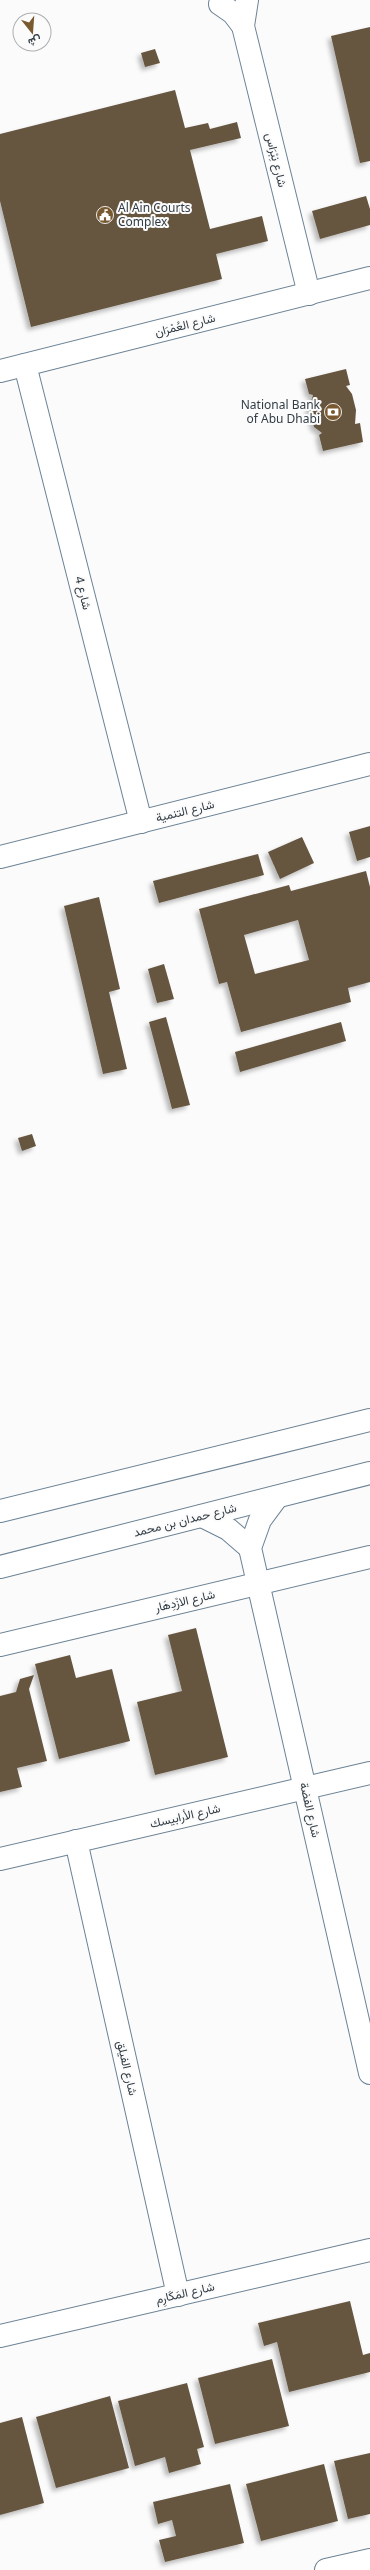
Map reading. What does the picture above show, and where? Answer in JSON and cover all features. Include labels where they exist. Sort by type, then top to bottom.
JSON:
[{"type":"street","points":[[217,2],[235,4],[243,0]]},
{"type":"street","name":"شارع نِبْرَاس","points":[[247,0],[243,26],[309,294]]},
{"type":"street","name":"شارع نِبْرَاس","points":[[217,2],[233,13],[243,26]]},
{"type":"street","name":"شارع العُمْرَان","points":[[0,371],[370,278]]},
{"type":"street","name":"شارع 4","points":[[25,365],[141,822]]},
{"type":"street","name":"شارع التنمية","points":[[0,857],[370,764]]},
{"type":"street","points":[[0,1511],[370,1420]]},
{"type":"street","name":"شارع حمدان بن محمد","points":[[0,1567],[370,1473]]},
{"type":"street","points":[[202,1516],[228,1530],[250,1548],[260,1520],[277,1497]]},
{"type":"street","name":"شارع الفضة","points":[[250,1548],[370,2073]]},
{"type":"street","name":"شارع الازْدِهَار","points":[[0,1645],[370,1557]]},
{"type":"street","name":"شارع الأرابيسك","points":[[0,1859],[370,1773]]},
{"type":"street","name":"شارع الفيلق","points":[[76,1841],[178,2295]]},
{"type":"street","name":"شارع المَكَارِم","points":[[0,2336],[370,2250]]},
{"type":"street","points":[[326,2570],[359,2565]]},
{"type":"building","points":[[370,27],[370,161],[360,163],[331,36]]},
{"type":"building","points":[[155,49],[160,63],[145,67],[141,53]]},
{"type":"building","name":"Al Ain Courts Complex","points":[[175,90],[185,128],[208,123],[210,129],[237,122],[241,138],[190,150],[210,229],[262,216],[268,241],[216,254],[222,279],[31,327],[0,201],[0,134]]},
{"type":"building","points":[[366,196],[370,209],[370,225],[320,239],[312,211]]},
{"type":"building","name":"National Bank of Abu Dhabi","points":[[346,369],[350,385],[346,386],[352,394],[356,410],[355,424],[360,423],[363,442],[323,451],[319,435],[322,433],[314,427],[309,408],[313,395],[309,394],[305,379]]},
{"type":"building","points":[[370,826],[370,857],[357,861],[349,832]]},
{"type":"building","points":[[302,837],[314,863],[280,879],[268,852]]},
{"type":"building","points":[[258,854],[264,875],[159,903],[153,881]]},
{"type":"building","points":[[366,871],[370,887],[370,982],[348,988],[351,1002],[241,1032],[227,982],[219,984],[199,909],[289,885],[291,891]],"holes":[[[298,920],[309,960],[255,974],[244,935]]]},
{"type":"building","points":[[99,897],[120,989],[109,992],[127,1069],[103,1074],[64,906]]},
{"type":"building","points":[[164,964],[174,999],[157,1003],[148,969]]},
{"type":"building","points":[[166,1017],[190,1105],[172,1109],[149,1022]]},
{"type":"building","points":[[341,1022],[346,1041],[240,1072],[235,1052]]},
{"type":"building","points":[[32,1134],[36,1146],[22,1151],[18,1138]]},
{"type":"building","points":[[196,1628],[228,1757],[155,1775],[137,1702],[182,1691],[168,1635]]},
{"type":"building","points":[[70,1655],[76,1678],[112,1669],[130,1741],[59,1759],[35,1664]]},
{"type":"building","points":[[34,1675],[29,1689],[47,1761],[17,1768],[22,1787],[0,1792],[0,1696],[16,1692],[20,1679]]},
{"type":"building","points":[[350,2301],[363,2355],[370,2353],[370,2372],[289,2392],[277,2342],[264,2346],[258,2323]]},
{"type":"building","points":[[272,2359],[289,2426],[215,2444],[198,2378]]},
{"type":"building","points":[[187,2383],[204,2447],[197,2449],[201,2464],[169,2473],[165,2457],[135,2466],[118,2401]]},
{"type":"building","points":[[110,2396],[129,2468],[56,2488],[36,2417]]},
{"type":"building","points":[[22,2417],[44,2503],[0,2515],[0,2423]]},
{"type":"building","points":[[370,2453],[370,2514],[348,2519],[334,2461]]},
{"type":"building","points":[[324,2464],[338,2521],[261,2541],[246,2484]]},
{"type":"building","points":[[230,2484],[244,2543],[165,2562],[159,2540],[176,2536],[172,2520],[158,2524],[153,2502]]},
{"type":"place","name":"Al Ain Courts Complex","points":[[105,215]]},
{"type":"place","name":"National Bank of Abu Dhabi","points":[[333,412]]}]
